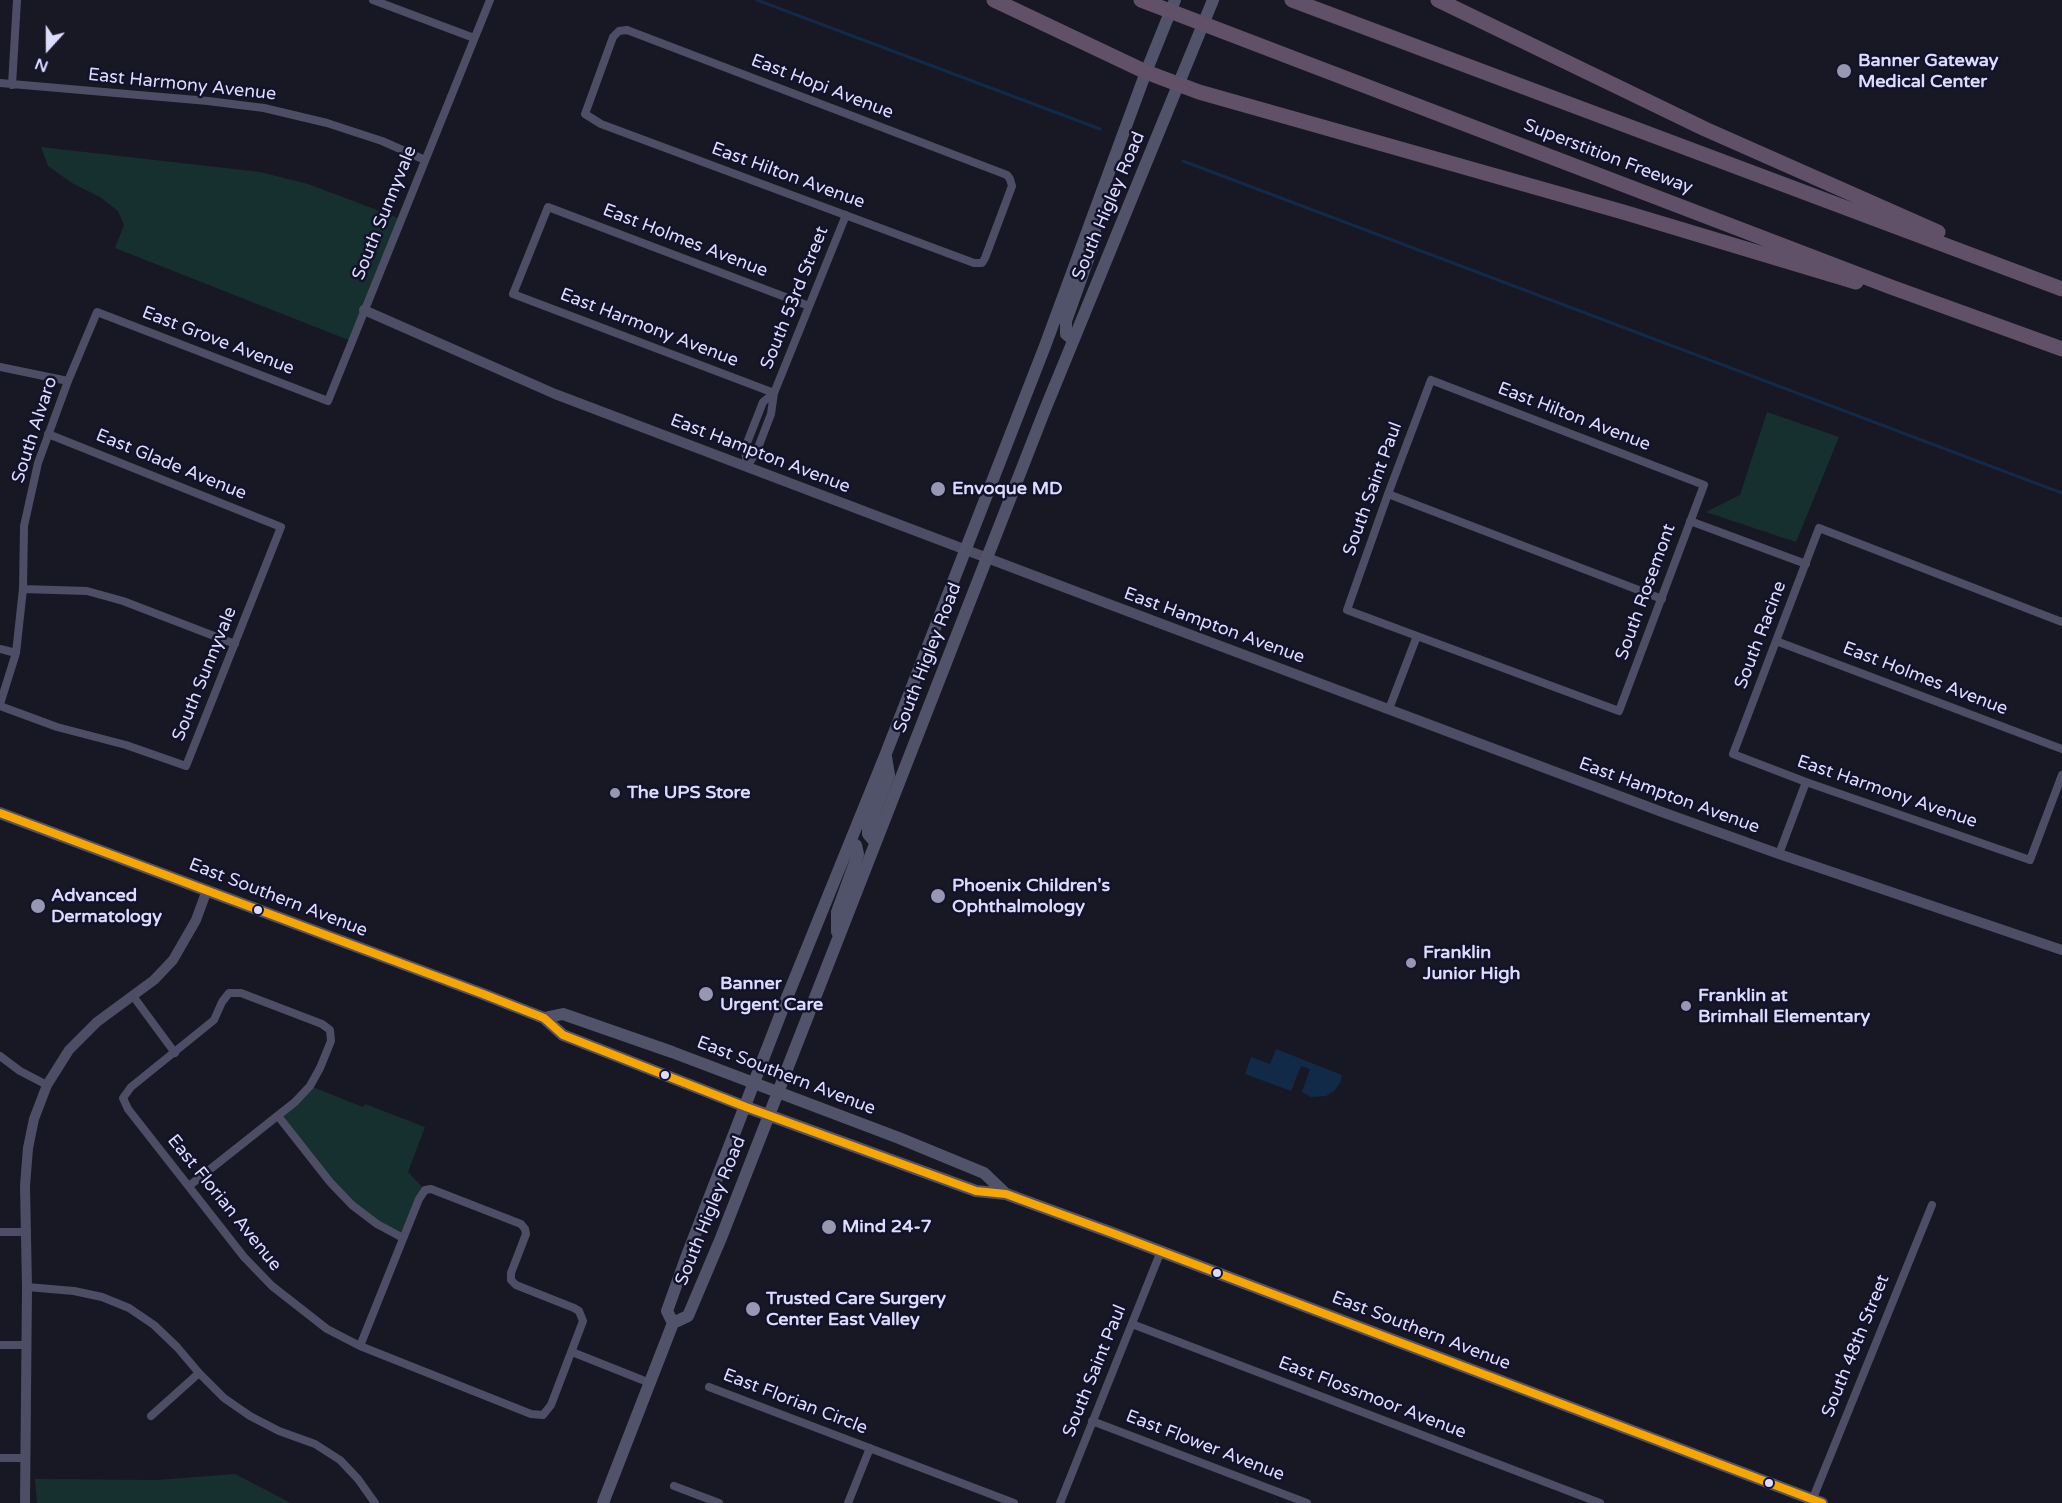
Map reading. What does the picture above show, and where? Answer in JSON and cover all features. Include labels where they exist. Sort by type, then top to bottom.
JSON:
[{"type":"highway","points":[[994,0],[1179,86],[1623,212],[1868,286],[1891,287]]},
{"type":"highway","name":"Superstition Freeway","points":[[1141,0],[1891,287],[2062,349]]},
{"type":"highway","name":"Superstition Freeway","points":[[1292,0],[2062,287]]},
{"type":"highway","points":[[1438,0],[1705,129],[2062,287]]},
{"type":"main road","name":"South Higley Road","points":[[673,1323],[667,1311],[754,1083],[1046,346],[1146,72],[1175,0]]},
{"type":"main road","name":"South Higley Road","points":[[603,1503],[673,1323],[688,1316],[1073,340],[1213,0]]},
{"type":"main road","points":[[1073,340],[1066,334],[1066,321],[1095,240],[1095,211]]},
{"type":"main road","points":[[875,842],[868,834],[868,829],[889,775],[885,756]]},
{"type":"main road","name":"East Southern Avenue","points":[[0,813],[544,1018],[563,1035],[746,1107],[976,1191],[1006,1194],[1161,1251],[1815,1502]]},
{"type":"main road","points":[[837,939],[837,912],[858,854],[856,845],[851,843]]},
{"type":"main road","name":"East Southern Avenue","points":[[544,1018],[563,1014],[899,1138],[984,1173],[1006,1194]]},
{"type":"street","points":[[12,85],[17,0]]},
{"type":"street","points":[[373,0],[474,38]]},
{"type":"street","name":"South Sunnyvale","points":[[328,401],[490,0]]},
{"type":"street","name":"East Hopi Avenue","points":[[585,114],[613,37],[620,31],[627,30],[1007,175],[1011,179],[1012,186],[982,263]]},
{"type":"street","name":"East Harmony Avenue","points":[[0,82],[12,85],[208,101],[264,108],[327,123],[382,141],[425,160]]},
{"type":"street","name":"East Hilton Avenue","points":[[585,114],[601,124],[974,263],[982,263]]},
{"type":"street","name":"East Holmes Avenue","points":[[513,294],[548,207],[809,306]]},
{"type":"street","name":"South 53rd Street","points":[[747,466],[756,453],[774,404],[774,393],[846,215]]},
{"type":"street","name":"East Harmony Avenue","points":[[513,294],[774,393]]},
{"type":"street","name":"East Hampton Avenue","points":[[364,310],[555,394],[987,558],[1779,854],[2062,950]]},
{"type":"street","name":"East Grove Avenue","points":[[97,312],[328,401]]},
{"type":"street","name":"South Alvaro","points":[[0,705],[16,653],[23,589],[24,526],[38,463],[68,381],[97,312]]},
{"type":"street","points":[[0,367],[68,381]]},
{"type":"street","name":"East Hilton Avenue","points":[[1431,380],[1704,485]]},
{"type":"street","name":"South Saint Paul","points":[[1417,636],[1347,609],[1431,380]]},
{"type":"street","name":"South 53rd Street","points":[[747,466],[745,448],[763,402],[774,393]]},
{"type":"street","points":[[752,430],[763,434]]},
{"type":"street","name":"East Glade Avenue","points":[[48,434],[281,526]]},
{"type":"street","name":"South Rosemont","points":[[1417,636],[1619,711],[1704,485]]},
{"type":"street","points":[[1388,494],[1662,599]]},
{"type":"street","points":[[1690,521],[1806,564]]},
{"type":"street","name":"South Sunnyvale","points":[[0,705],[57,727],[126,745],[186,766],[281,526]]},
{"type":"street","name":"South Racine","points":[[1733,754],[1819,528],[2062,622]]},
{"type":"street","points":[[23,589],[87,591],[235,644]]},
{"type":"street","points":[[1389,709],[1417,636]]},
{"type":"street","name":"East Holmes Avenue","points":[[1776,641],[2062,749]]},
{"type":"street","points":[[0,649],[16,653]]},
{"type":"street","name":"East Harmony Avenue","points":[[1733,754],[1806,782],[2030,860],[2062,775]]},
{"type":"street","points":[[1779,854],[1806,782]]},
{"type":"street","points":[[25,1503],[26,1186],[28,1149],[34,1119],[47,1085],[69,1050],[97,1022],[154,980],[173,960],[191,930],[207,890]]},
{"type":"street","points":[[134,996],[175,1053],[214,1020],[229,993],[241,993],[322,1024],[330,1030],[331,1041],[310,1086],[278,1116],[189,1186]]},
{"type":"street","name":"East Florian Avenue","points":[[175,1053],[131,1087],[123,1098],[128,1109],[244,1257],[272,1287],[327,1329],[360,1346],[531,1414],[543,1415],[551,1404],[572,1352]]},
{"type":"street","points":[[0,1056],[20,1071],[47,1085]]},
{"type":"street","points":[[278,1116],[330,1182],[352,1205],[377,1224],[403,1239]]},
{"type":"street","points":[[360,1346],[418,1199],[425,1190],[431,1189],[525,1228],[526,1234],[511,1274],[511,1280],[516,1285],[574,1308],[581,1315],[582,1327],[572,1352],[650,1383]]},
{"type":"street","name":"South 48th Street","points":[[1815,1502],[1932,1205]]},
{"type":"street","points":[[0,1232],[26,1232]]},
{"type":"street","name":"South Saint Paul","points":[[1060,1503],[1161,1251]]},
{"type":"street","points":[[27,1287],[74,1291],[102,1297],[129,1308],[162,1332],[225,1398],[250,1416],[279,1431],[315,1444],[340,1460],[358,1479],[375,1503]]},
{"type":"street","name":"East Flossmoor Avenue","points":[[1132,1324],[1600,1503]]},
{"type":"street","points":[[0,1345],[27,1345]]},
{"type":"street","points":[[151,1416],[199,1373]]},
{"type":"street","name":"East Florian Circle","points":[[709,1387],[870,1448]]},
{"type":"street","name":"East Flower Avenue","points":[[1092,1421],[1306,1503]]},
{"type":"street","points":[[848,1503],[870,1448],[1014,1503]]},
{"type":"street","points":[[0,1458],[26,1458]]},
{"type":"street","points":[[674,1486],[719,1503]]},
{"type":"green space","points":[[41,147],[260,172],[308,184],[401,219],[351,341],[115,248],[124,225],[118,211],[100,197],[72,183],[48,166]]},
{"type":"green space","points":[[1767,412],[1839,437],[1796,542],[1706,512],[1740,495]]},
{"type":"green space","points":[[310,1086],[363,1107],[365,1104],[425,1127],[408,1172],[425,1190],[403,1238],[352,1205],[278,1116]]},
{"type":"green space","points":[[235,1474],[291,1503],[37,1503],[35,1479],[157,1480]]},
{"type":"water","points":[[1276,1049],[1342,1075],[1340,1083],[1326,1096],[1311,1097],[1302,1092],[1310,1069],[1301,1066],[1291,1091],[1245,1074],[1251,1057],[1270,1064]]},
{"type":"waterway","points":[[757,0],[1100,129]]},
{"type":"waterway","points":[[1183,161],[2062,493]]},
{"type":"transit line","points":[[0,813],[544,1018],[563,1035],[746,1107],[976,1191],[1006,1194],[1115,1234],[1822,1503]]},
{"type":"place","name":"Banner Gateway Medical Center","points":[[1844,71]]},
{"type":"place","name":"Envoque MD","points":[[938,489]]},
{"type":"place","name":"The UPS Store","points":[[615,793]]},
{"type":"place","name":"Phoenix Children's Ophthalmology","points":[[938,896]]},
{"type":"place","name":"Advanced Dermatology","points":[[38,906]]},
{"type":"place","name":"Franklin Junior High","points":[[1411,963]]},
{"type":"place","name":"Banner Urgent Care","points":[[706,994]]},
{"type":"place","name":"Franklin at Brimhall Elementary","points":[[1686,1006]]},
{"type":"place","name":"Mind 24-7","points":[[829,1227]]},
{"type":"place","name":"Trusted Care Surgery Center East Valley","points":[[753,1309]]}]
